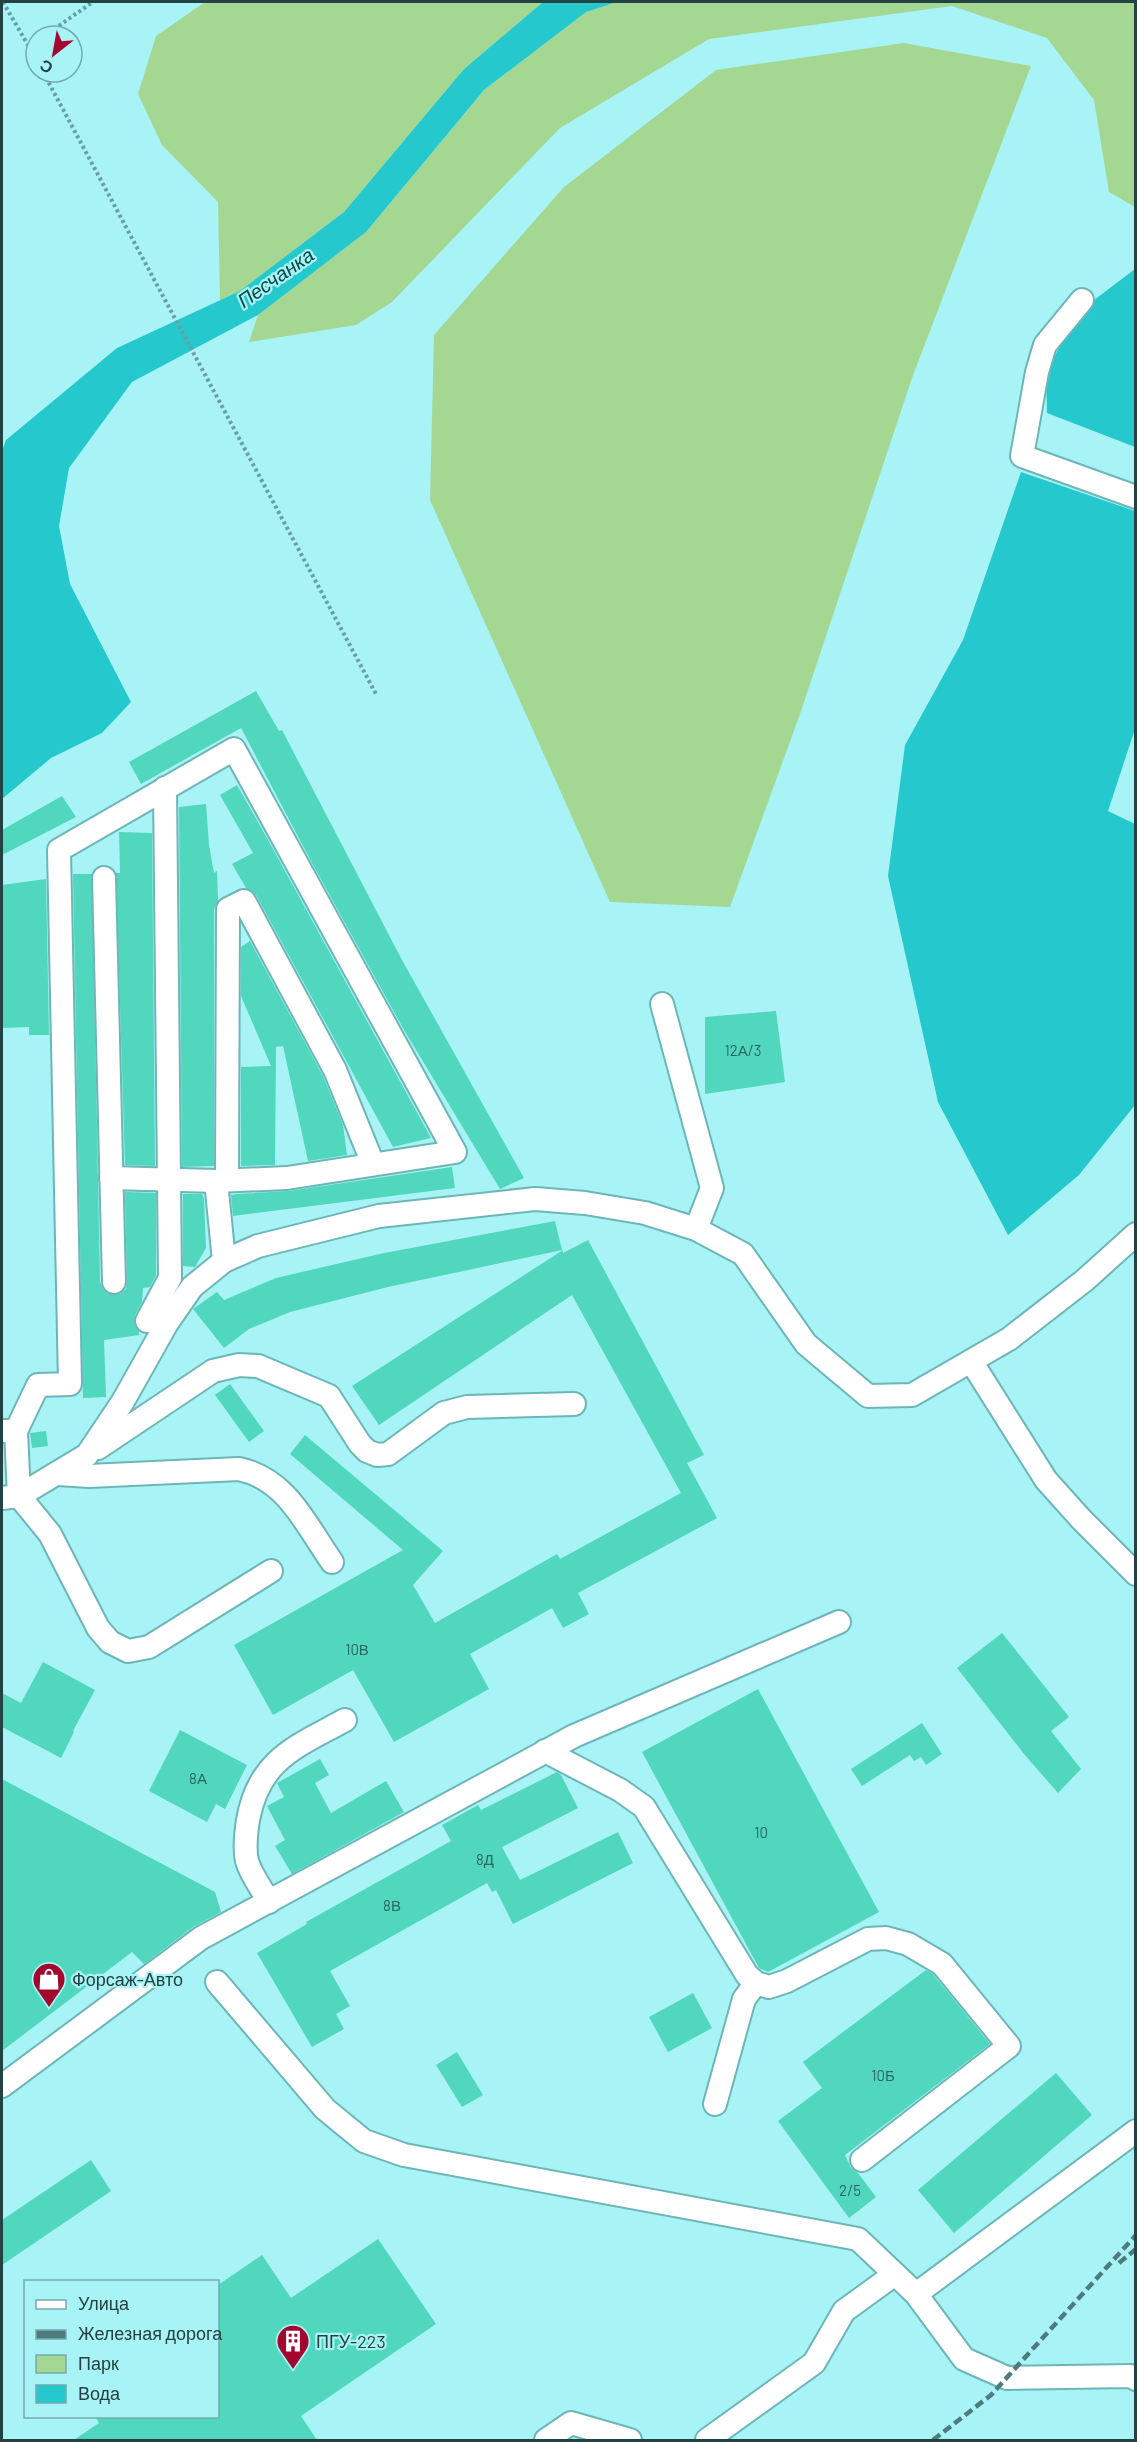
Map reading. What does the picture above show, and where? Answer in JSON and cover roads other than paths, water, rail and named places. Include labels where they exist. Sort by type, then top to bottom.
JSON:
[{"type":"lane","points":[[1082,300],[1045,345],[1036,372],[1022,456],[1136,497]]},
{"type":"lane","points":[[111,1178],[221,1181],[287,1178],[455,1152],[234,749],[59,850],[70,1384],[38,1385],[9,1431],[10,1497],[50,1534],[98,1628],[110,1642],[128,1651],[149,1647],[271,1571]]},
{"type":"lane","points":[[147,1321],[170,1278],[165,788]]},
{"type":"lane","points":[[104,878],[114,1282]]},
{"type":"lane","points":[[224,1261],[221,1181],[228,909],[244,901],[335,1070],[373,1164]]},
{"type":"lane","points":[[662,1004],[712,1188],[696,1229]]},
{"type":"lane","points":[[87,1455],[122,1403],[167,1323],[192,1287],[224,1261],[258,1246],[379,1216],[535,1199],[585,1203],[645,1213],[696,1229],[743,1254],[806,1344],[868,1396],[912,1395],[1008,1339],[1085,1280],[1136,1234]]},
{"type":"lane","points":[[971,1361],[1046,1480],[1136,1574]]},
{"type":"lane","points":[[10,1497],[58,1474],[213,1371],[239,1365],[258,1366],[329,1396],[360,1444],[367,1451],[377,1455],[388,1454],[444,1413],[467,1407],[574,1404]]},
{"type":"lane","points":[[58,1474],[89,1476],[239,1469],[255,1472],[283,1491],[332,1563]]},
{"type":"lane","points":[[2,2086],[201,1938],[574,1736],[838,1622]]},
{"type":"lane","points":[[269,1902],[248,1863],[246,1830],[252,1802],[266,1774],[283,1755],[345,1720]]},
{"type":"lane","points":[[545,1751],[620,1790],[644,1807],[747,1975],[756,1983],[769,1987],[787,1981],[868,1939],[886,1938],[908,1944],[942,1964],[1009,2046],[862,2160]]},
{"type":"lane","points":[[217,1982],[325,2109],[364,2141],[404,2155],[858,2240],[916,2294],[964,2360],[1007,2378],[1131,2376],[1136,2379]]},
{"type":"lane","points":[[716,2104],[744,1999],[756,1983]]},
{"type":"lane","points":[[916,2294],[1136,2131]]},
{"type":"lane","points":[[707,2440],[814,2363],[844,2311],[895,2274]]},
{"type":"lane","points":[[546,2440],[571,2423],[630,2440]]},
{"type":"water","name":"Песчанка","points":[[543,2],[617,2],[586,12],[484,90],[366,232],[258,315],[132,382],[69,468],[59,526],[70,584],[131,702],[102,733],[51,758],[2,799],[2,451],[6,440],[117,348],[240,291],[344,212],[464,69]]},
{"type":"water","points":[[1135,269],[1135,447],[1047,413],[1046,373],[1077,313]]},
{"type":"water","points":[[1021,472],[1135,511],[1135,729],[1108,811],[1135,824],[1135,1105],[1079,1175],[1008,1235],[938,1102],[888,876],[905,745],[963,640]]},
{"type":"railway","points":[[933,2440],[991,2395],[1136,2235]]},
{"type":"railway","points":[[1119,2263],[1136,2249]]},
{"type":"place","name":"Форсаж-Авто","points":[[49,2008]]},
{"type":"place","name":"ПГУ-223","points":[[293,2370]]}]
